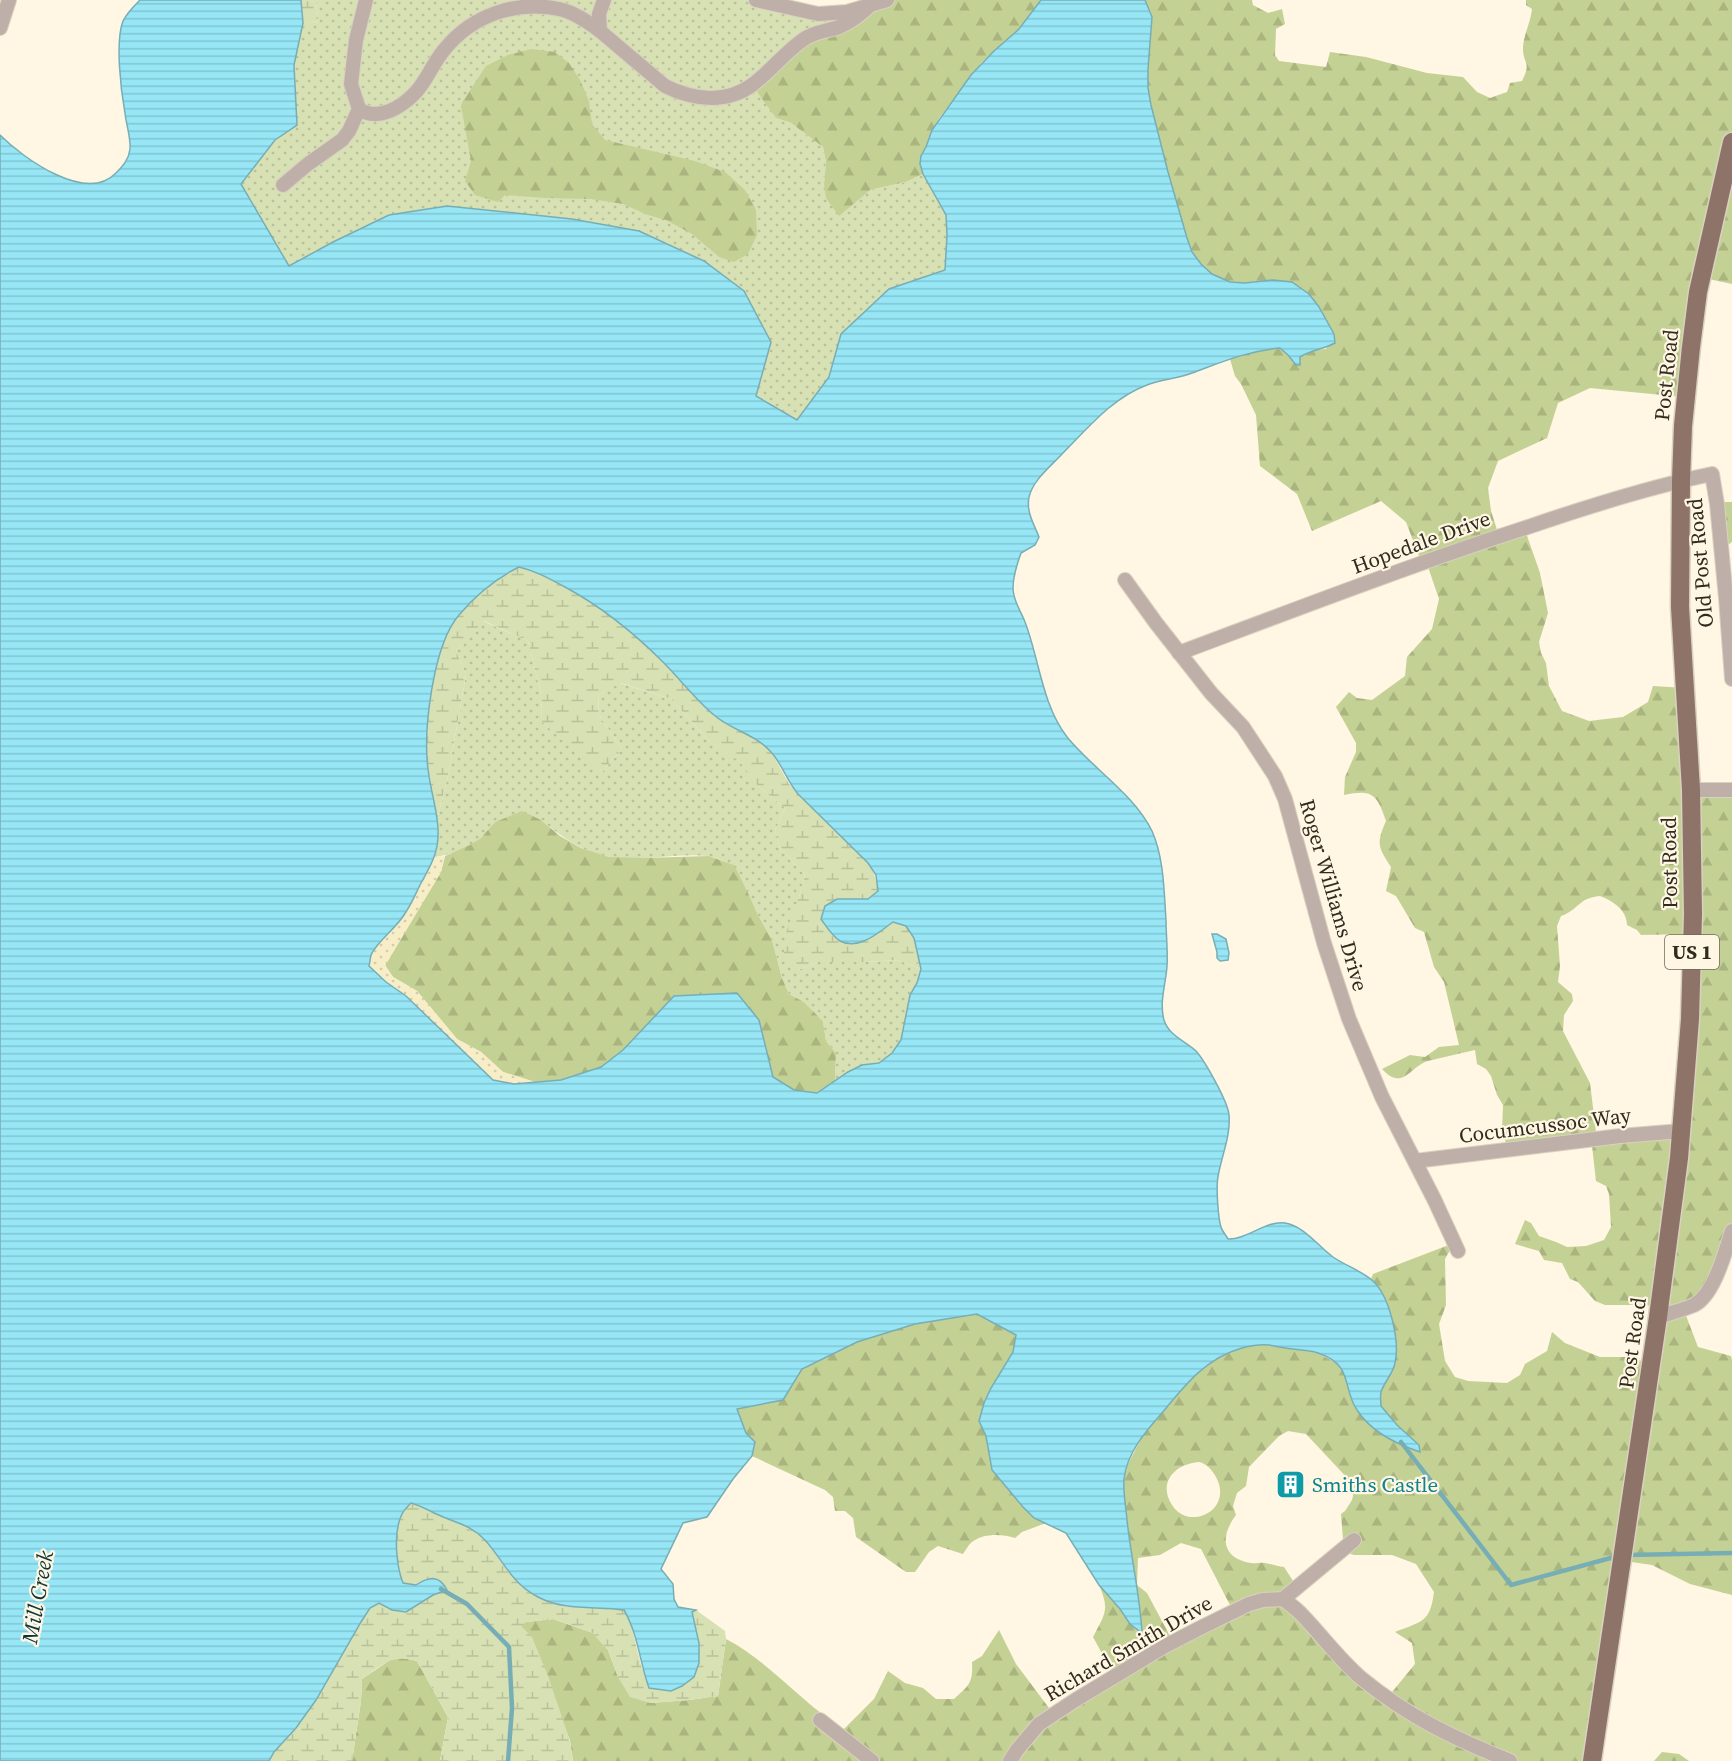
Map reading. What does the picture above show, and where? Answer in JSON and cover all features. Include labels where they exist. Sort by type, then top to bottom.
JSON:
[{"type":"main road","name":"Post Road","points":[[1592,1761],[1673,1211],[1681,1131],[1690,1019],[1693,914],[1691,790],[1680,607],[1681,481],[1686,404],[1698,292],[1732,142]]},
{"type":"street","points":[[0,28],[9,0]]},
{"type":"street","points":[[283,185],[342,140],[349,131],[359,109],[351,84],[356,40],[366,0]]},
{"type":"street","points":[[600,31],[599,14],[604,0]]},
{"type":"street","points":[[756,0],[818,14],[847,12],[874,2],[887,0]]},
{"type":"street","points":[[359,109],[373,115],[400,106],[418,90],[439,57],[466,27],[515,7],[559,9],[586,21],[600,31],[665,86],[692,96],[723,98],[752,85],[806,38],[852,21],[874,2]]},
{"type":"street","name":"Old Post Road","points":[[1681,481],[1712,474],[1717,504],[1732,679]]},
{"type":"street","name":"Hopedale Drive","points":[[1179,653],[1444,554],[1580,509],[1681,481]]},
{"type":"street","name":"Roger Williams Drive","points":[[1125,579],[1179,653],[1211,693],[1243,727],[1275,776],[1285,799],[1324,943],[1349,1019],[1378,1087],[1458,1251]]},
{"type":"street","points":[[1691,790],[1732,790]]},
{"type":"street","name":"Cocumcussoc Way","points":[[1414,1161],[1620,1136],[1681,1131]]},
{"type":"street","points":[[1658,1317],[1696,1304],[1701,1299],[1711,1287],[1719,1271],[1732,1231]]},
{"type":"street","points":[[1354,1540],[1283,1599],[1302,1614],[1360,1677],[1413,1716],[1466,1743],[1510,1761]]},
{"type":"street","name":"Richard Smith Drive","points":[[1010,1761],[1017,1749],[1039,1724],[1109,1679],[1165,1646],[1249,1604],[1263,1600],[1283,1599]]},
{"type":"street","points":[[820,1720],[872,1761]]},
{"type":"green space","points":[[301,0],[315,0],[319,21],[303,23]]},
{"type":"green space","points":[[315,0],[756,0],[847,12],[776,118],[791,123],[823,147],[826,162],[824,184],[870,190],[906,182],[923,174],[946,215],[945,270],[889,289],[841,334],[829,377],[798,420],[756,396],[771,342],[572,219],[447,206],[333,242],[289,267],[241,184],[275,140],[297,125],[294,65],[303,23],[319,21]]},
{"type":"green space","points":[[875,0],[1041,0],[1019,29],[982,62],[940,117],[921,156],[920,164],[923,174],[906,182],[870,190],[839,216],[826,198],[824,184],[826,162],[823,147],[791,123],[776,118],[752,85],[792,48]]},
{"type":"green space","points":[[1145,0],[1252,0],[1253,5],[1268,13],[1282,9],[1285,24],[1276,29],[1275,55],[1279,61],[1326,67],[1330,52],[1366,57],[1427,73],[1463,77],[1477,92],[1490,98],[1507,92],[1510,83],[1522,81],[1525,75],[1527,66],[1523,44],[1532,9],[1526,5],[1526,0],[1732,0],[1732,284],[1704,278],[1683,397],[1590,388],[1558,403],[1547,438],[1498,461],[1488,488],[1491,511],[1499,536],[1525,530],[1540,573],[1548,613],[1539,642],[1546,663],[1549,686],[1562,711],[1589,721],[1623,717],[1648,702],[1653,686],[1685,688],[1693,789],[1732,792],[1732,1256],[1726,1255],[1685,1313],[1698,1347],[1731,1356],[1732,1360],[1732,1595],[1690,1584],[1652,1565],[1625,1561],[1593,1761],[1512,1761],[1489,1757],[1490,1761],[573,1761],[570,1740],[520,1625],[526,1622],[553,1619],[593,1633],[608,1650],[618,1677],[650,1703],[718,1696],[726,1639],[757,1659],[844,1729],[874,1699],[888,1671],[905,1683],[923,1688],[936,1699],[954,1699],[969,1684],[972,1662],[982,1656],[999,1630],[1016,1664],[1052,1712],[1111,1670],[1093,1637],[1105,1612],[1099,1585],[1130,1624],[1140,1609],[1132,1562],[1124,1479],[1128,1464],[1143,1435],[1190,1380],[1217,1357],[1251,1345],[1267,1345],[1318,1353],[1336,1363],[1345,1374],[1355,1408],[1378,1432],[1407,1448],[1420,1452],[1381,1406],[1381,1392],[1395,1363],[1396,1343],[1387,1307],[1371,1279],[1373,1274],[1454,1243],[1445,1259],[1446,1305],[1439,1324],[1445,1361],[1455,1377],[1468,1381],[1507,1383],[1520,1375],[1525,1364],[1547,1351],[1552,1332],[1565,1343],[1600,1357],[1626,1357],[1646,1362],[1655,1307],[1605,1305],[1595,1301],[1578,1282],[1570,1279],[1562,1263],[1544,1260],[1539,1251],[1515,1244],[1525,1220],[1531,1223],[1539,1236],[1567,1247],[1586,1246],[1604,1240],[1611,1227],[1609,1194],[1606,1186],[1596,1181],[1591,1137],[1507,1146],[1502,1131],[1503,1105],[1491,1076],[1486,1069],[1477,1064],[1475,1050],[1428,1061],[1401,1078],[1389,1075],[1382,1069],[1410,1055],[1425,1057],[1439,1047],[1459,1045],[1444,982],[1434,967],[1424,932],[1415,928],[1396,896],[1386,891],[1391,867],[1380,845],[1386,821],[1380,805],[1367,793],[1344,795],[1345,777],[1356,752],[1356,743],[1336,707],[1349,692],[1357,698],[1372,700],[1405,676],[1407,657],[1432,629],[1439,599],[1427,564],[1422,564],[1406,522],[1381,501],[1312,531],[1297,494],[1260,466],[1256,415],[1235,376],[1230,359],[1258,350],[1280,348],[1296,365],[1300,365],[1300,357],[1311,350],[1326,349],[1334,334],[1319,307],[1273,280],[1230,282],[1212,274],[1192,252],[1168,172],[1148,88],[1152,17]],"holes":[[[1600,896],[1614,903],[1625,915],[1627,925],[1641,935],[1693,934],[1681,1124],[1596,1132],[1590,1083],[1563,1031],[1564,1015],[1573,1001],[1572,994],[1558,982],[1560,966],[1557,926],[1561,916],[1593,897]],[[1288,1431],[1306,1434],[1351,1482],[1352,1500],[1341,1514],[1344,1552],[1354,1555],[1392,1555],[1416,1564],[1434,1592],[1427,1615],[1418,1623],[1395,1632],[1412,1643],[1415,1664],[1388,1697],[1286,1599],[1297,1587],[1284,1567],[1241,1560],[1234,1556],[1226,1545],[1227,1531],[1236,1515],[1233,1506],[1237,1493],[1246,1486],[1249,1467],[1279,1436]],[[1200,1462],[1208,1466],[1216,1477],[1220,1489],[1219,1499],[1214,1507],[1198,1517],[1189,1517],[1180,1513],[1168,1497],[1167,1489],[1171,1475],[1191,1463]],[[1181,1543],[1201,1549],[1231,1607],[1170,1636],[1147,1593],[1137,1585],[1138,1558],[1160,1555]]]},
{"type":"green space","points":[[531,49],[555,52],[569,63],[580,80],[589,101],[592,124],[605,140],[695,161],[725,172],[745,190],[756,210],[757,235],[748,254],[734,262],[719,257],[692,234],[666,220],[623,204],[591,199],[505,195],[498,202],[475,195],[465,181],[471,161],[461,106],[486,66],[508,55]]},
{"type":"green space","points":[[1718,502],[1732,502],[1732,542],[1722,549]]},
{"type":"green space","points":[[519,567],[536,571],[587,599],[627,628],[708,710],[720,720],[749,734],[772,753],[789,784],[858,852],[874,874],[878,891],[868,899],[837,899],[825,906],[821,919],[830,932],[869,939],[893,922],[906,926],[914,938],[921,969],[898,960],[818,962],[798,970],[784,955],[786,933],[805,875],[780,849],[775,831],[785,808],[759,787],[739,761],[710,742],[671,699],[621,683],[598,695],[599,715],[622,749],[602,772],[542,722],[541,694],[528,641],[484,621],[456,651],[466,675],[448,776],[437,820],[427,761],[427,727],[433,685],[443,645],[450,629],[464,609],[486,588]]},
{"type":"green space","points":[[483,621],[528,641],[541,694],[542,722],[602,772],[622,749],[599,715],[598,695],[620,683],[671,699],[710,742],[740,761],[759,787],[785,808],[775,831],[780,849],[805,875],[799,897],[798,970],[818,962],[898,960],[921,969],[910,995],[901,1040],[891,1053],[879,1063],[862,1065],[835,1081],[836,1053],[826,1041],[823,1021],[804,1002],[789,994],[782,978],[772,940],[750,897],[733,865],[717,858],[683,856],[634,859],[600,855],[573,843],[541,820],[495,822],[483,836],[471,845],[453,853],[435,857],[438,842],[437,820],[448,776],[466,675],[456,651]]},
{"type":"green space","points":[[522,811],[541,820],[560,836],[581,848],[609,857],[709,856],[734,865],[772,940],[782,978],[789,994],[804,1002],[823,1021],[826,1041],[836,1053],[835,1081],[817,1093],[794,1090],[773,1077],[759,1020],[674,996],[623,1050],[601,1067],[561,1080],[535,1082],[503,1072],[481,1052],[457,1039],[417,991],[393,977],[385,965],[441,872],[445,856],[481,838],[495,822]]},
{"type":"green space","points":[[977,1314],[1016,1335],[1013,1352],[991,1388],[979,1421],[986,1436],[992,1470],[1034,1518],[1046,1523],[1022,1532],[1015,1538],[999,1535],[982,1537],[971,1543],[963,1554],[938,1546],[929,1552],[915,1572],[906,1572],[856,1537],[853,1518],[845,1511],[835,1511],[833,1497],[825,1490],[752,1456],[755,1442],[746,1433],[736,1409],[783,1400],[801,1369],[857,1342],[915,1324]]},
{"type":"green space","points":[[411,1503],[426,1507],[476,1531],[512,1577],[552,1603],[568,1607],[624,1610],[630,1621],[642,1669],[696,1628],[692,1612],[696,1610],[725,1631],[726,1639],[718,1696],[650,1703],[630,1697],[618,1677],[608,1650],[593,1633],[553,1619],[526,1622],[521,1626],[532,1637],[548,1676],[570,1741],[573,1761],[440,1761],[448,1717],[417,1661],[400,1659],[387,1662],[362,1679],[352,1761],[269,1761],[316,1700],[370,1608],[379,1603],[392,1610],[406,1612],[433,1595],[446,1590],[426,1579],[416,1585],[403,1583],[397,1558],[397,1530],[402,1514]]},
{"type":"green space","points":[[393,1658],[417,1661],[448,1717],[440,1761],[352,1761],[362,1679]]},
{"type":"green space","points":[[1662,1752],[1679,1754],[1689,1761],[1654,1761]]},
{"type":"sand","points":[[445,856],[441,872],[385,966],[393,977],[417,991],[457,1039],[481,1052],[503,1072],[535,1082],[514,1084],[493,1080],[406,996],[369,966],[371,953],[404,916],[435,857]]},
{"type":"water","name":"Mill Creek","points":[[140,0],[301,0],[303,23],[294,65],[297,125],[275,140],[241,184],[289,266],[389,215],[447,206],[572,219],[639,231],[704,261],[744,291],[771,342],[756,396],[797,420],[829,377],[841,334],[889,289],[945,270],[946,215],[923,174],[920,164],[921,156],[932,130],[971,75],[1019,29],[1041,0],[1145,0],[1152,17],[1148,69],[1151,105],[1192,252],[1212,274],[1230,282],[1273,280],[1292,282],[1309,294],[1319,307],[1334,334],[1335,343],[1300,357],[1300,365],[1296,365],[1280,348],[1246,354],[1186,375],[1147,385],[1112,406],[1047,469],[1031,491],[1029,508],[1039,537],[1035,545],[1021,553],[1014,575],[1013,593],[1030,636],[1046,696],[1059,724],[1077,748],[1135,805],[1156,841],[1163,875],[1166,920],[1167,966],[1162,1006],[1164,1020],[1173,1034],[1200,1056],[1228,1109],[1227,1139],[1217,1182],[1218,1210],[1222,1228],[1228,1239],[1271,1224],[1292,1225],[1305,1232],[1333,1257],[1373,1281],[1389,1308],[1396,1343],[1395,1363],[1381,1392],[1381,1406],[1419,1445],[1420,1452],[1393,1441],[1369,1425],[1352,1402],[1342,1371],[1329,1358],[1311,1351],[1262,1345],[1242,1348],[1218,1358],[1188,1383],[1149,1428],[1138,1443],[1126,1469],[1125,1500],[1142,1633],[1130,1624],[1099,1585],[1066,1533],[1034,1518],[992,1470],[986,1436],[979,1421],[991,1388],[1013,1352],[1016,1335],[977,1314],[915,1324],[857,1342],[802,1369],[783,1400],[737,1409],[746,1433],[755,1442],[752,1456],[707,1517],[683,1523],[661,1569],[673,1584],[674,1599],[678,1607],[696,1610],[692,1612],[699,1643],[699,1663],[694,1677],[682,1686],[671,1691],[649,1688],[633,1629],[624,1610],[569,1606],[538,1597],[514,1578],[492,1548],[475,1531],[411,1503],[402,1514],[397,1530],[397,1558],[403,1583],[416,1585],[425,1580],[437,1579],[447,1590],[433,1595],[406,1612],[392,1610],[379,1603],[370,1608],[316,1700],[269,1761],[0,1761],[0,135],[10,145],[39,165],[72,181],[88,183],[103,181],[116,173],[125,162],[130,149],[120,80],[119,41],[123,21]],"holes":[[[519,567],[579,595],[629,630],[714,715],[765,746],[775,757],[798,794],[868,863],[876,875],[878,891],[868,899],[837,899],[825,906],[821,919],[834,936],[847,943],[854,944],[868,939],[893,922],[906,926],[914,938],[921,969],[910,995],[901,1040],[892,1053],[879,1063],[862,1065],[817,1093],[794,1090],[773,1077],[759,1020],[737,993],[674,996],[623,1050],[601,1067],[561,1080],[514,1084],[493,1080],[406,996],[369,966],[371,954],[375,948],[401,920],[409,907],[435,854],[438,823],[428,769],[427,733],[432,689],[442,646],[459,615],[472,601],[511,571]]]},
{"type":"water","points":[[1212,934],[1226,939],[1228,960],[1220,961],[1217,958]]},
{"type":"waterway","points":[[1401,1442],[1511,1585],[1618,1556]]},
{"type":"waterway","points":[[1627,1555],[1732,1553]]},
{"type":"waterway","points":[[441,1589],[467,1604],[509,1647],[512,1708],[508,1761]]},
{"type":"place","name":"Smiths Castle","points":[[1291,1484]]}]
